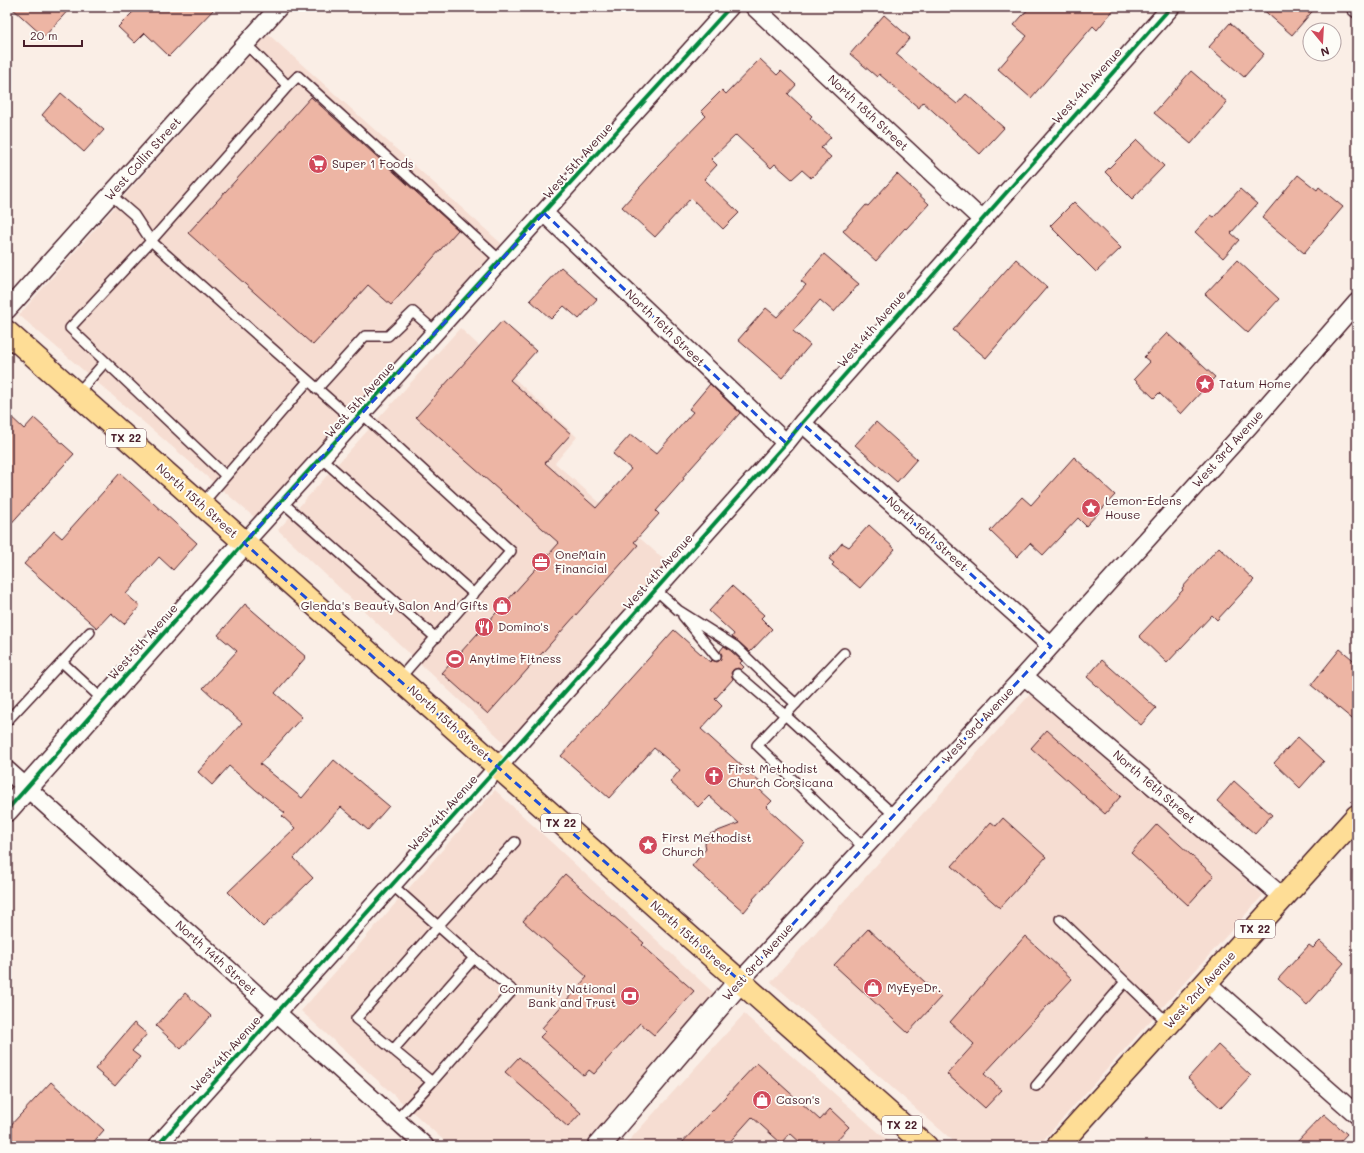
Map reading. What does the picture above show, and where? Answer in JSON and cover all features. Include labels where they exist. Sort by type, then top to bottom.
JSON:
[{"type":"main road","name":"North 15th Street","points":[[7,332],[926,1146]]},
{"type":"main road","name":"West 2nd Avenue","points":[[1058,1146],[1357,816]]},
{"type":"street","name":"West Collin Street","points":[[7,310],[279,7]]},
{"type":"street","name":"West 5th Avenue","points":[[7,810],[281,501],[501,261],[730,7]]},
{"type":"street","name":"North 18th Street","points":[[754,7],[982,220]]},
{"type":"street","name":"West 4th Avenue","points":[[157,1146],[656,590],[1171,7]]},
{"type":"street","name":"North 16th Street","points":[[544,213],[786,443]]},
{"type":"street","name":"West 3rd Avenue","points":[[599,1146],[740,981],[1024,676],[1250,425],[1357,302]]},
{"type":"street","name":"North 16th Street","points":[[802,423],[1051,646]]},
{"type":"street","name":"North 16th Street","points":[[1024,676],[1284,898]]},
{"type":"street","name":"North 14th Street","points":[[7,770],[425,1146]]},
{"type":"street","points":[[1207,982],[1357,1115]]},
{"type":"lane","points":[[246,44],[288,86]]},
{"type":"lane","points":[[226,476],[70,328],[151,241],[298,76],[501,261]]},
{"type":"lane","points":[[111,195],[134,214],[151,241],[308,382],[357,417],[511,551],[399,679]]},
{"type":"lane","points":[[317,389],[365,336],[388,336],[413,312],[436,332]]},
{"type":"lane","points":[[77,394],[105,362]]},
{"type":"lane","points":[[201,505],[308,382]]},
{"type":"lane","points":[[321,458],[474,594]]},
{"type":"lane","points":[[281,501],[436,638]]},
{"type":"lane","points":[[656,590],[678,610],[716,656]]},
{"type":"lane","points":[[678,610],[735,646],[796,704]]},
{"type":"lane","points":[[7,721],[90,632]]},
{"type":"lane","points":[[844,653],[757,745],[864,848]]},
{"type":"lane","points":[[62,662],[104,701]]},
{"type":"lane","points":[[737,674],[785,715],[894,815]]},
{"type":"lane","points":[[432,1082],[356,1020],[438,926],[515,842]]},
{"type":"lane","points":[[392,884],[474,958],[511,989],[511,992],[432,1082],[396,1120]]},
{"type":"lane","points":[[1060,919],[1169,1024]]},
{"type":"lane","points":[[394,1050],[474,958]]},
{"type":"lane","points":[[1036,1086],[1125,982]]},
{"type":"highlighted area","points":[[544,213],[786,443],[802,423],[1051,646],[740,981],[244,543]]},
{"type":"shaded area","points":[[268,34],[503,245],[255,518],[19,315]]},
{"type":"shaded area","points":[[460,328],[577,437],[555,463],[669,564],[507,745],[278,530]]},
{"type":"shaded area","points":[[1034,690],[1263,895],[1038,1146],[959,1146],[771,982]]},
{"type":"shaded area","points":[[495,790],[719,998],[582,1146],[450,1146],[301,1011]]},
{"type":"shaded area","points":[[744,1014],[894,1146],[624,1146]]},
{"type":"building","points":[[11,7],[71,7],[44,37]]},
{"type":"building","points":[[138,7],[216,7],[169,56],[145,33],[135,43],[118,27]]},
{"type":"building","points":[[1030,7],[1116,7],[1097,30],[1093,26],[1031,98],[998,69],[1027,36],[1014,25]]},
{"type":"building","points":[[1260,7],[1316,7],[1292,35]]},
{"type":"building","points":[[884,15],[910,38],[896,54],[957,104],[966,94],[1004,128],[980,154],[923,102],[919,108],[879,74],[877,77],[850,54]]},
{"type":"building","points":[[1230,23],[1264,54],[1244,77],[1209,47]]},
{"type":"building","points":[[760,59],[777,75],[781,71],[796,85],[788,94],[812,116],[810,118],[831,137],[821,148],[831,157],[811,178],[802,170],[792,179],[775,164],[771,168],[736,135],[711,159],[717,165],[704,179],[739,213],[723,229],[691,198],[655,237],[622,207],[658,167],[657,166],[706,116],[701,111],[722,90],[726,94]]},
{"type":"building","points":[[1191,71],[1227,102],[1191,144],[1154,113]]},
{"type":"building","points":[[61,93],[104,130],[84,152],[42,115]]},
{"type":"building","name":"Super 1 Foods","points":[[311,97],[458,230],[391,305],[368,285],[313,345],[188,233]]},
{"type":"building","points":[[1137,140],[1164,166],[1132,199],[1105,172]]},
{"type":"building","points":[[897,174],[929,204],[906,229],[905,228],[876,261],[843,231]]},
{"type":"building","points":[[1298,175],[1317,190],[1319,187],[1343,207],[1304,253],[1262,218]]},
{"type":"building","points":[[1240,189],[1257,204],[1231,233],[1239,240],[1223,258],[1195,232],[1211,215],[1214,217]]},
{"type":"building","points":[[1074,202],[1121,248],[1096,272],[1050,226]]},
{"type":"building","points":[[824,254],[859,284],[834,312],[820,300],[793,331],[810,345],[782,378],[738,340],[766,308],[777,317],[806,285],[801,281]]},
{"type":"building","points":[[1016,259],[1047,287],[986,358],[953,330]]},
{"type":"building","points":[[1237,260],[1279,299],[1248,333],[1205,294]]},
{"type":"building","points":[[561,267],[597,299],[579,319],[564,306],[551,319],[530,300]]},
{"type":"building","points":[[502,321],[536,351],[510,380],[571,434],[545,463],[596,508],[631,469],[613,454],[631,434],[656,454],[693,412],[689,409],[710,384],[740,413],[683,477],[684,479],[656,511],[659,514],[634,542],[638,545],[488,714],[442,673],[559,543],[416,417]]},
{"type":"building","points":[[1167,333],[1215,377],[1181,414],[1159,393],[1154,398],[1134,379],[1150,362],[1144,357]]},
{"type":"building","points":[[7,413],[24,429],[34,418],[74,454],[7,528]]},
{"type":"building","points":[[876,422],[917,459],[897,482],[855,445]]},
{"type":"building","points":[[1074,457],[1115,495],[1086,526],[1078,518],[1043,555],[1030,543],[1017,557],[990,531],[1022,497],[1031,505]]},
{"type":"building","points":[[120,473],[197,543],[173,570],[159,557],[126,594],[140,606],[124,624],[111,613],[97,628],[24,564],[54,531],[62,538]]},
{"type":"building","points":[[869,525],[895,549],[860,588],[832,565],[834,563],[829,559],[842,543],[849,547]]},
{"type":"building","points":[[1219,547],[1254,580],[1217,620],[1212,615],[1167,663],[1139,636],[1183,590],[1182,588]]},
{"type":"building","points":[[732,586],[764,615],[761,618],[772,629],[750,652],[732,637],[734,634],[709,611]]},
{"type":"building","points":[[245,604],[306,657],[275,693],[302,717],[260,764],[302,798],[334,760],[389,806],[368,830],[341,807],[294,858],[313,878],[263,927],[228,892],[295,828],[282,816],[285,813],[229,766],[212,785],[198,772],[242,723],[203,688],[237,651],[218,635]]},
{"type":"building","name":"First Methodist Church Corsicana","points":[[674,630],[710,662],[712,660],[717,662],[720,660],[722,655],[720,651],[724,646],[742,661],[740,663],[744,667],[741,670],[738,668],[733,670],[731,673],[733,679],[715,699],[722,706],[701,729],[763,785],[759,789],[772,801],[766,807],[804,842],[753,899],[754,900],[744,912],[692,866],[706,849],[706,838],[710,834],[739,823],[709,796],[698,807],[670,782],[680,770],[654,748],[609,798],[561,756]]},
{"type":"building","points":[[1340,649],[1357,663],[1357,723],[1311,685]]},
{"type":"building","points":[[1102,660],[1156,708],[1141,725],[1087,677]]},
{"type":"building","points":[[1047,730],[1121,796],[1105,814],[1031,748]]},
{"type":"building","points":[[1298,737],[1324,761],[1300,788],[1274,763]]},
{"type":"building","points":[[1234,781],[1272,815],[1255,834],[1217,801]]},
{"type":"building","points":[[1003,818],[1046,857],[1000,908],[952,866],[991,822],[996,826]]},
{"type":"building","points":[[1157,824],[1214,876],[1188,905],[1131,853]]},
{"type":"building","name":"Community National Bank and Trust","points":[[565,874],[644,943],[642,945],[694,991],[654,1035],[640,1023],[594,1074],[589,1070],[584,1076],[540,1037],[546,1031],[542,1028],[587,977],[523,921]]},
{"type":"building","points":[[868,929],[941,997],[908,1033],[834,965]]},
{"type":"building","points":[[1025,936],[1072,979],[984,1074],[1002,1090],[985,1108],[947,1074],[974,1044],[950,1022]]},
{"type":"building","points":[[1320,941],[1344,963],[1307,1005],[1278,979],[1309,945],[1313,948]]},
{"type":"building","points":[[185,993],[211,1016],[181,1049],[156,1026]]},
{"type":"building","points":[[134,1023],[147,1034],[132,1051],[140,1057],[115,1086],[95,1069]]},
{"type":"building","points":[[1218,1045],[1251,1076],[1221,1108],[1188,1078]]},
{"type":"building","points":[[519,1057],[581,1113],[568,1127],[505,1072]]},
{"type":"building","points":[[757,1063],[820,1120],[830,1109],[849,1127],[831,1146],[804,1146],[790,1133],[781,1143],[752,1117],[726,1146],[679,1146]]},
{"type":"building","points":[[51,1082],[104,1130],[90,1146],[7,1146],[7,1129]]},
{"type":"building","points":[[1324,1114],[1347,1134],[1336,1146],[1293,1146]]},
{"type":"cycle path","points":[[7,810],[281,501],[730,7]]},
{"type":"cycle path","points":[[157,1146],[498,767],[1171,7]]},
{"type":"place","name":"Super 1 Foods","points":[[318,164]]},
{"type":"place","name":"Tatum Home","points":[[1205,384]]},
{"type":"place","name":"Lemon-Edens House","points":[[1091,508]]},
{"type":"place","name":"OneMain Financial","points":[[541,562]]},
{"type":"place","name":"Glenda's Beauty Salon And Gifts","points":[[502,606]]},
{"type":"place","name":"Domino's","points":[[484,627]]},
{"type":"place","name":"Anytime Fitness","points":[[455,659]]},
{"type":"place","name":"First Methodist Church Corsicana","points":[[714,776]]},
{"type":"place","name":"First Methodist Church","points":[[648,845]]},
{"type":"place","name":"MyEyeDr.","points":[[873,988]]},
{"type":"place","name":"Community National Bank and Trust","points":[[630,996]]},
{"type":"place","name":"Cason's","points":[[762,1100]]}]
